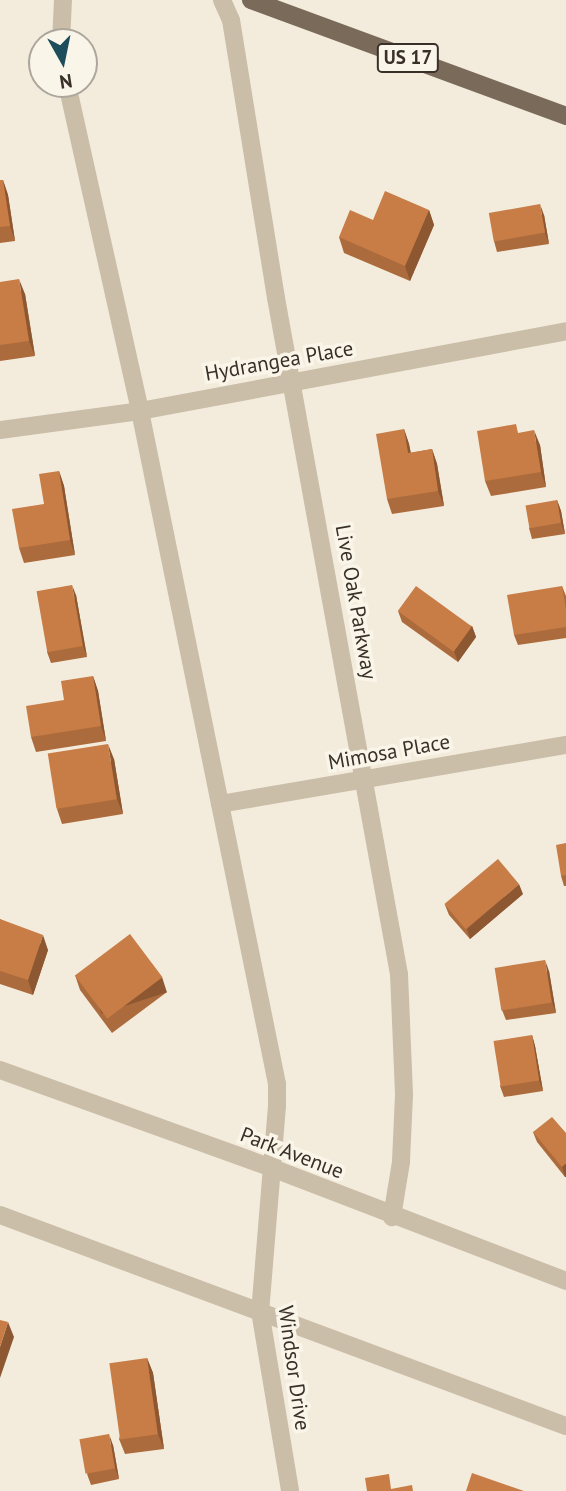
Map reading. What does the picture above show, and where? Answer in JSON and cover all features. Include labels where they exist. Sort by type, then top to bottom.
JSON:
[{"type":"main road","name":"US 17","points":[[251,0],[566,116]]},
{"type":"street","points":[[62,28],[63,0]]},
{"type":"street","name":"Live Oak Parkway","points":[[222,0],[231,20],[292,380],[399,974],[403,1012],[402,1149],[392,1217]]},
{"type":"street","points":[[70,98],[140,411],[277,1084],[272,1168]]},
{"type":"street","name":"Hydrangea Place","points":[[0,430],[140,411],[292,380],[566,331]]},
{"type":"street","name":"Mimosa Place","points":[[220,804],[566,745]]},
{"type":"street","name":"Park Avenue","points":[[0,1070],[272,1168],[392,1217],[566,1281]]},
{"type":"street","name":"Windsor Drive","points":[[272,1168],[260,1311],[290,1491]]},
{"type":"street","points":[[0,1215],[566,1426]]},
{"type":"building","points":[[0,180],[3,180],[10,226],[0,227]]},
{"type":"building","points":[[385,191],[429,210],[405,266],[339,237],[350,210],[373,220]]},
{"type":"building","points":[[540,204],[545,233],[494,242],[489,213]]},
{"type":"building","points":[[19,279],[29,341],[0,345],[0,282]]},
{"type":"building","points":[[516,424],[518,433],[534,430],[541,472],[485,481],[477,431]]},
{"type":"building","points":[[404,429],[408,453],[432,449],[438,491],[387,499],[376,434]]},
{"type":"building","points":[[59,471],[70,540],[19,548],[12,509],[44,504],[39,474]]},
{"type":"building","points":[[557,500],[561,523],[529,528],[525,506]]},
{"type":"building","points":[[72,585],[83,646],[47,652],[37,591]]},
{"type":"building","points":[[416,586],[472,627],[454,652],[398,611]]},
{"type":"building","points":[[562,586],[566,627],[514,635],[507,595]]},
{"type":"building","points":[[93,676],[101,726],[31,737],[26,706],[64,700],[61,681]]},
{"type":"building","points":[[108,744],[117,799],[57,809],[48,754]]},
{"type":"building","points":[[566,843],[566,875],[561,876],[556,845]]},
{"type":"building","points":[[498,859],[519,884],[466,929],[444,904]]},
{"type":"building","points":[[0,919],[43,935],[28,980],[0,971]]},
{"type":"building","points":[[130,934],[162,977],[107,1019],[75,976]]},
{"type":"building","points":[[545,960],[552,1002],[501,1010],[495,968]]},
{"type":"building","points":[[532,1035],[539,1080],[501,1087],[493,1041]]},
{"type":"building","points":[[552,1117],[566,1133],[566,1163],[562,1167],[533,1132]]},
{"type":"building","points":[[0,1320],[8,1322],[0,1347]]},
{"type":"building","points":[[147,1358],[158,1434],[120,1440],[109,1363]]},
{"type":"building","points":[[109,1434],[115,1468],[86,1474],[79,1439]]},
{"type":"building","points":[[472,1473],[524,1491],[466,1491]]},
{"type":"building","points":[[389,1474],[391,1489],[412,1485],[413,1491],[367,1491],[365,1478]]}]
